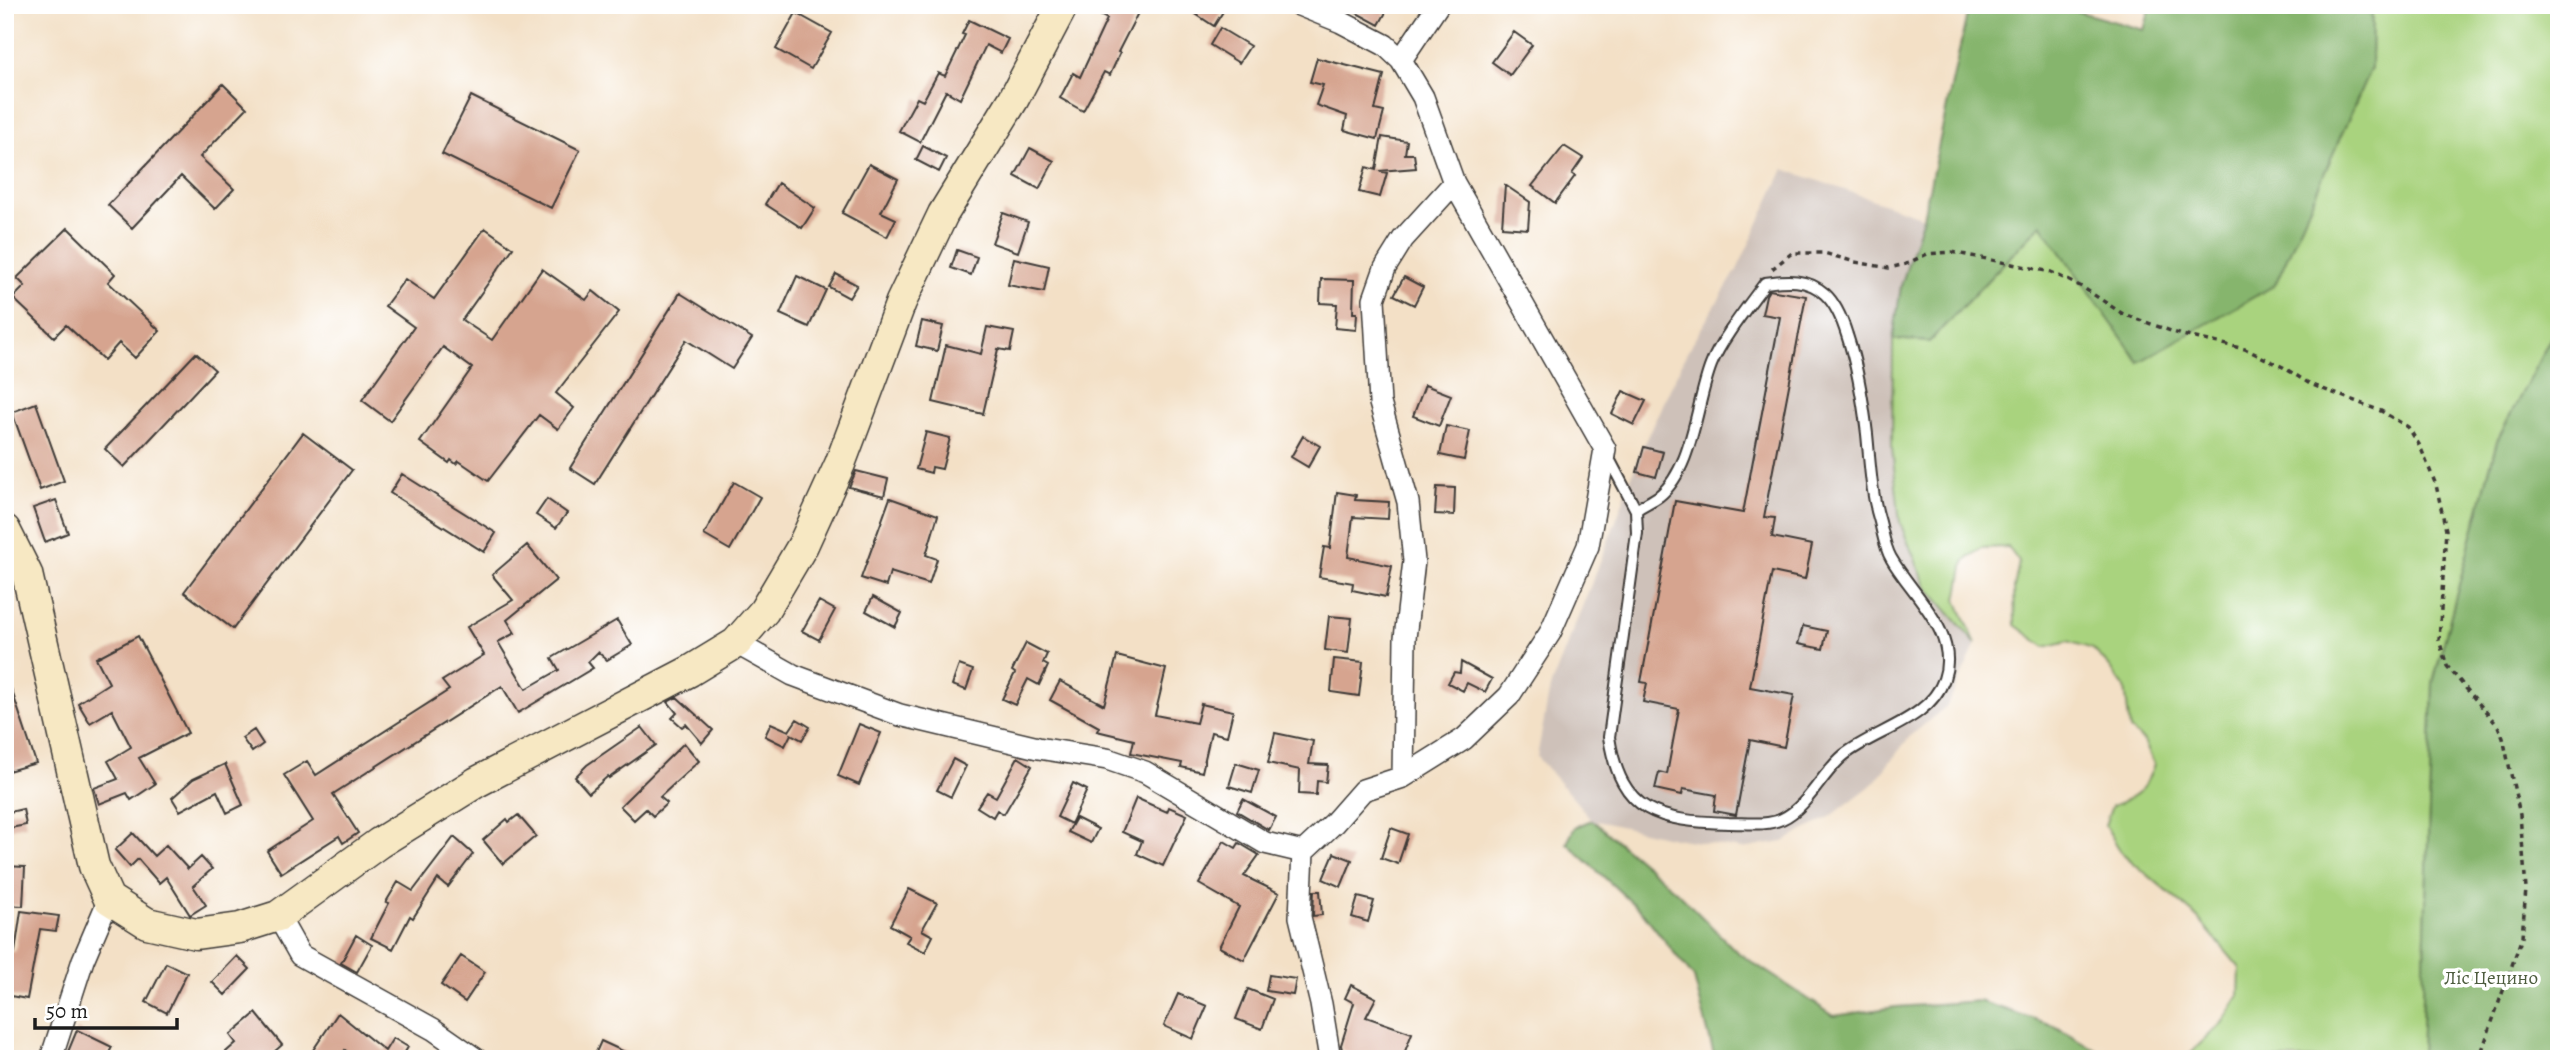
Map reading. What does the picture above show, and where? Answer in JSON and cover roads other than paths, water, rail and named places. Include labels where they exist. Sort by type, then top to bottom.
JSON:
[{"type":"main road","points":[[5,530],[27,573],[94,866],[109,898],[147,923],[196,934],[240,928],[278,916],[379,844],[477,782],[678,677],[736,643],[764,611],[803,545],[840,464],[901,302],[943,214],[1013,100],[1063,5]]},
{"type":"street","points":[[1299,5],[1341,22],[1385,45],[1401,60],[1423,97],[1454,183],[1605,449],[1588,546],[1550,633],[1509,696],[1464,738],[1403,776],[1363,790],[1334,823],[1303,852],[1300,917],[1321,1004],[1330,1059]]},
{"type":"street","points":[[1401,60],[1437,5]]},
{"type":"street","points":[[1403,776],[1405,638],[1414,561],[1408,502],[1380,403],[1374,299],[1385,268],[1403,239],[1454,183]]},
{"type":"street","points":[[736,643],[793,675],[900,715],[1038,748],[1107,759],[1145,772],[1265,843],[1303,852]]},
{"type":"street","points":[[51,1059],[83,960],[109,898]]},
{"type":"street","points":[[278,916],[300,955],[433,1029],[476,1059]]},
{"type":"lane","points":[[1605,449],[1636,510],[1637,533],[1609,737],[1613,764],[1624,786],[1640,804],[1660,816],[1690,822],[1762,824],[1782,819],[1800,804],[1845,754],[1915,713],[1934,696],[1944,680],[1948,658],[1938,626],[1919,595],[1890,557],[1873,501],[1857,367],[1842,320],[1826,294],[1808,284],[1786,280],[1765,284],[1741,315],[1711,365],[1700,410],[1675,478],[1660,495],[1636,510]]},
{"type":"park label","name":"Ліс Цецино","points":[[2491,977]]}]
